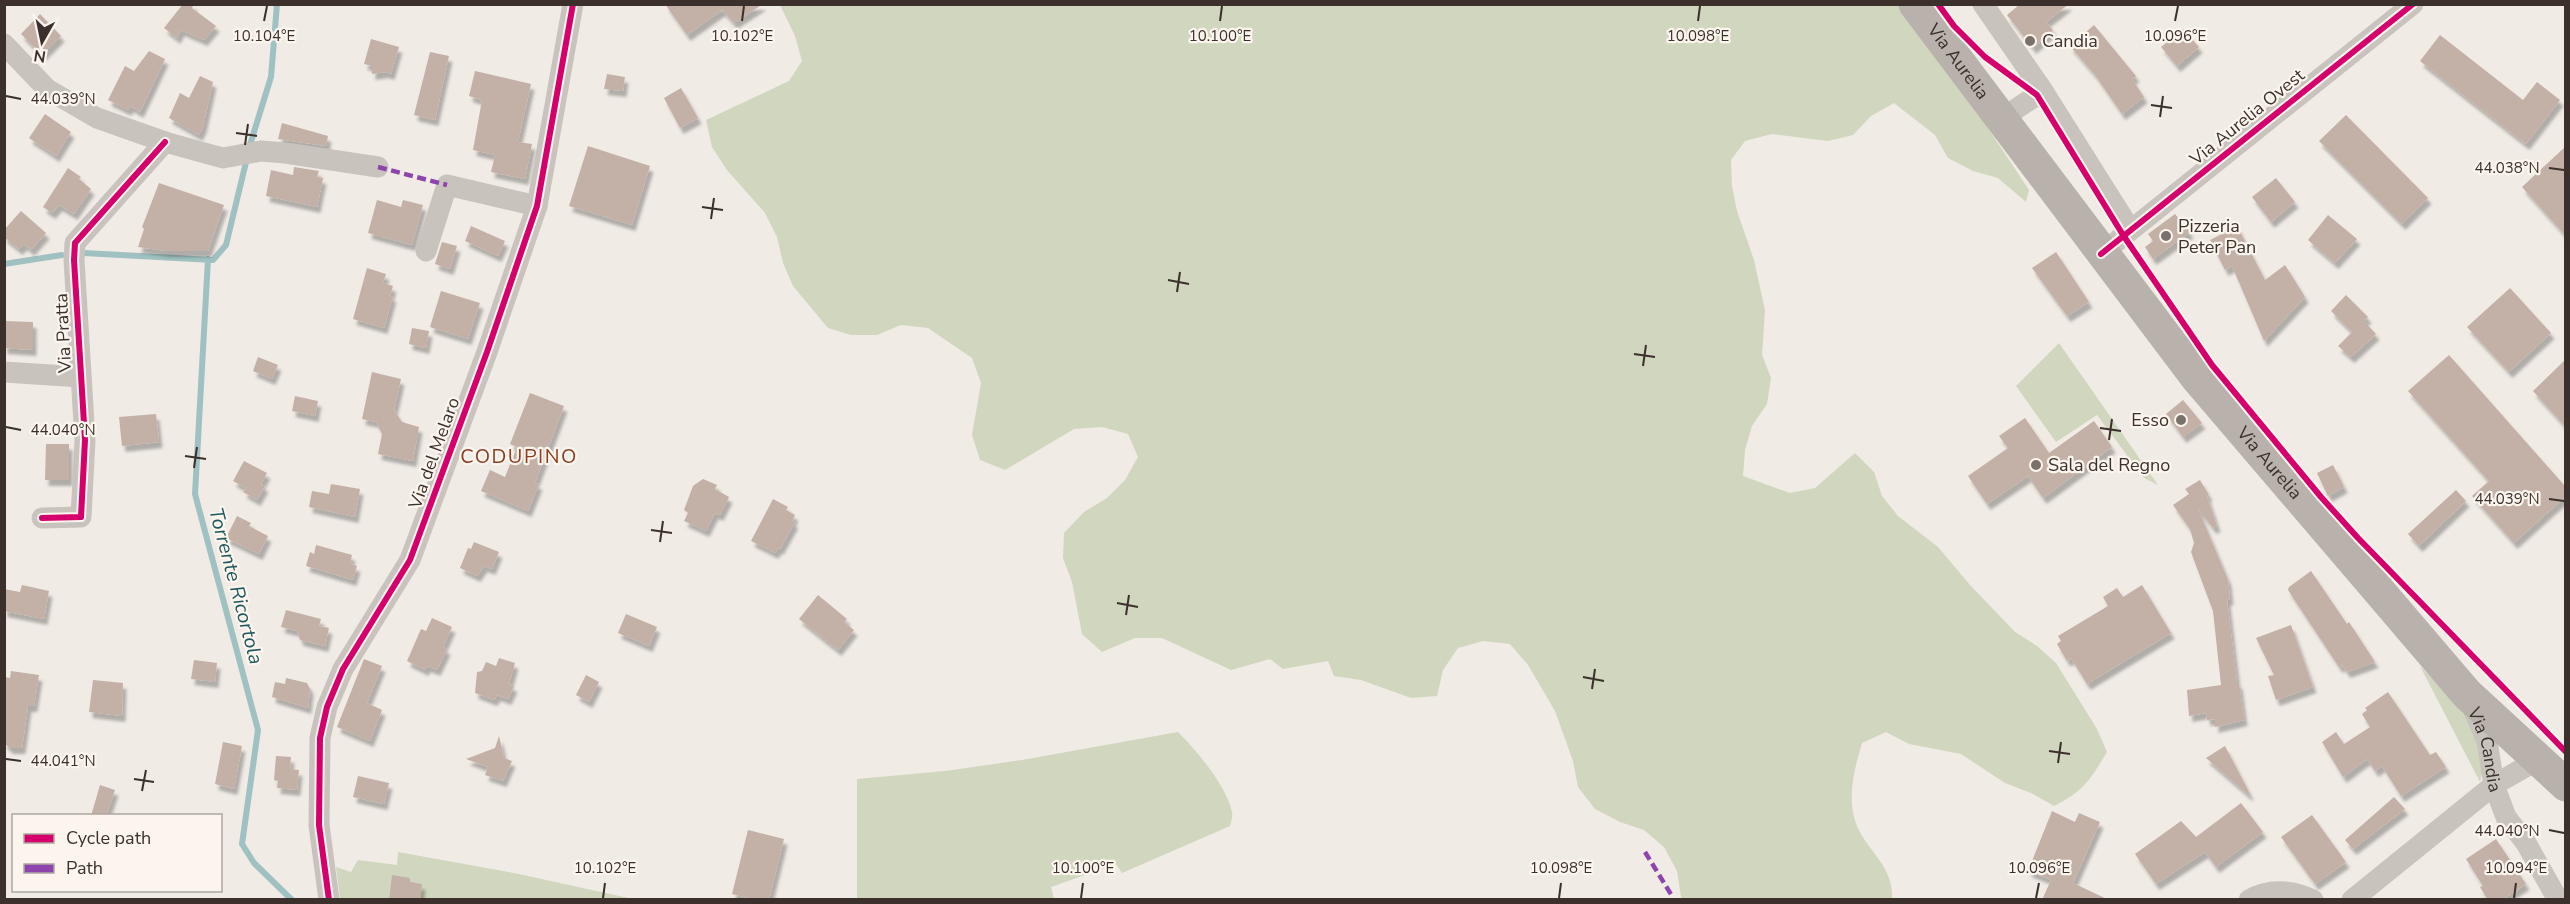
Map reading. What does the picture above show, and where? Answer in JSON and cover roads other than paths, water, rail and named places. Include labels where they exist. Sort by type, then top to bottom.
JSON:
[{"type":"main road","name":"Via Aurelia","points":[[1915,4],[2101,254],[2197,378],[2467,694],[2565,785]]},
{"type":"street","name":"Via del Melaro","points":[[329,900],[319,825],[320,738],[327,707],[343,669],[410,560],[487,352],[537,206],[573,4]]},
{"type":"street","points":[[1983,4],[2043,92],[2130,230]]},
{"type":"street","name":"Via Aurelia Ovest","points":[[2101,254],[2413,4]]},
{"type":"street","points":[[4,44],[47,89],[97,118],[165,142],[223,158],[261,151],[378,167]]},
{"type":"street","name":"Via Aurelia","points":[[2001,119],[2043,92]]},
{"type":"street","name":"Via Pratta","points":[[42,518],[81,518],[85,440],[74,260],[75,243],[165,142]]},
{"type":"street","points":[[426,251],[447,185],[537,206]]},
{"type":"street","name":"Via Pratta","points":[[4,372],[81,377]]},
{"type":"street","name":"Via Candia","points":[[2467,694],[2487,741],[2494,785],[2506,817],[2526,843],[2558,900]]},
{"type":"street","points":[[2352,900],[2494,785],[2539,759]]},
{"type":"street","points":[[2249,900],[2262,892],[2313,900]]},
{"type":"waterway","name":"Torrente Ricortola","points":[[249,148],[271,77],[277,4]]},
{"type":"waterway","name":"Torrente Ricortola","points":[[84,253],[213,260],[226,245],[247,158]]},
{"type":"waterway","points":[[4,264],[62,255]]},
{"type":"waterway","name":"Torrente Ricortola","points":[[208,259],[195,494],[258,730],[242,844],[254,863],[292,900]]},
{"type":"place","name":"Candia","points":[[2030,41]]},
{"type":"place","name":"Pizzeria Peter Pan","points":[[2166,236]]},
{"type":"place","name":"Esso","points":[[2181,420]]},
{"type":"place","name":"Sala del Regno","points":[[2036,465]]},
{"type":"district","name":"CODUPINO","points":[[519,456]]}]
